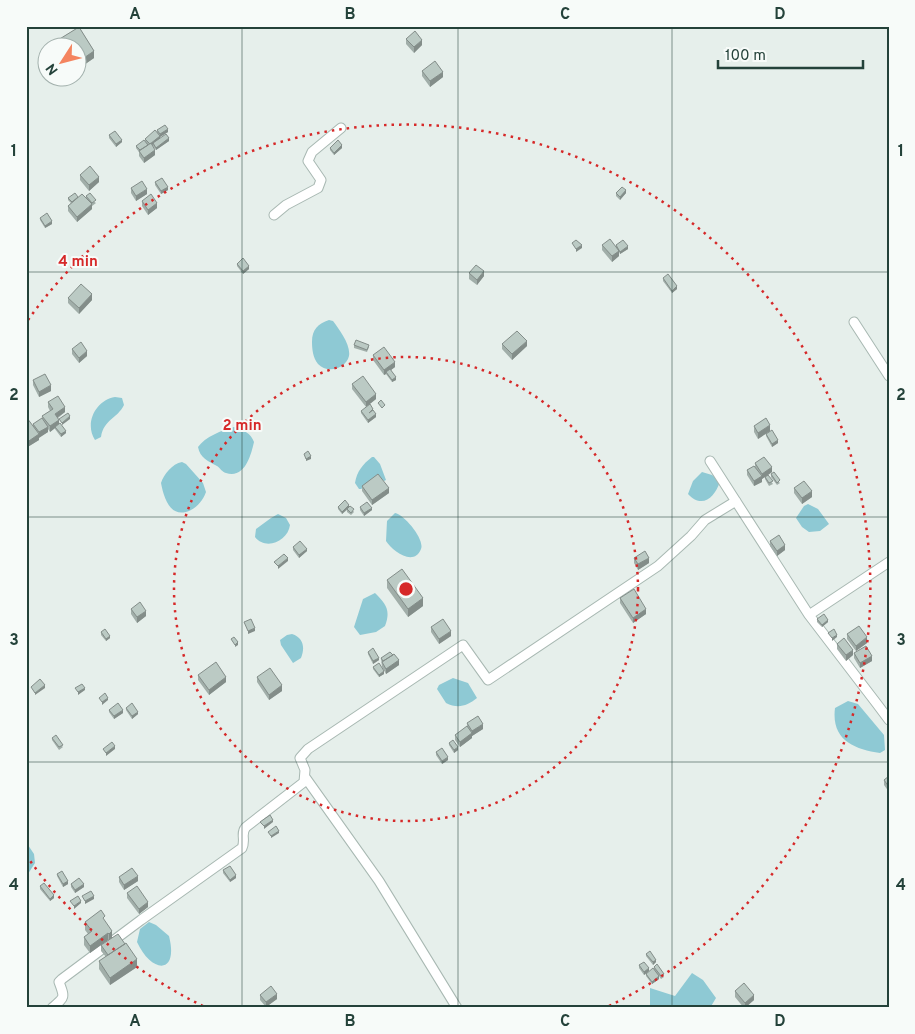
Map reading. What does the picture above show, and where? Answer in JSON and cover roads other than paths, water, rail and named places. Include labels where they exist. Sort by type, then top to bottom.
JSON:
[{"type":"street","points":[[274,215],[286,205],[318,188],[321,180],[308,161],[312,152],[341,128]]},
{"type":"street","points":[[854,322],[889,376]]},
{"type":"street","points":[[710,461],[809,615],[889,720]]},
{"type":"street","points":[[52,1008],[63,998],[64,994],[59,982],[62,979],[242,848],[245,843],[242,833],[246,827],[304,782],[305,770],[300,758],[308,749],[463,644],[488,680],[658,566],[691,536],[705,520],[736,501]]},
{"type":"street","points":[[809,615],[889,562]]},
{"type":"street","points":[[305,777],[379,881],[457,1008]]},
{"type":"water","points":[[329,320],[333,321],[341,333],[349,352],[349,356],[344,364],[336,369],[326,369],[316,362],[312,345],[314,330]]},
{"type":"water","points":[[115,397],[122,398],[124,405],[105,426],[101,437],[95,440],[91,427],[94,413],[102,403]]},
{"type":"water","points":[[234,427],[249,434],[254,442],[246,465],[238,473],[233,474],[225,472],[205,459],[198,447],[214,434]]},
{"type":"water","points":[[372,457],[380,464],[386,480],[384,481],[379,477],[359,489],[355,483],[357,475],[363,465]]},
{"type":"water","points":[[182,462],[203,483],[206,492],[198,505],[191,510],[178,512],[167,501],[161,483],[169,470]]},
{"type":"water","points":[[702,472],[712,475],[720,481],[711,497],[698,501],[688,494],[693,481]]},
{"type":"water","points":[[808,504],[818,509],[829,524],[820,531],[809,532],[802,527],[796,518],[804,506]]},
{"type":"water","points":[[395,513],[409,523],[420,540],[421,549],[413,557],[403,556],[386,541],[387,521]]},
{"type":"water","points":[[278,514],[286,518],[290,525],[281,540],[270,544],[260,541],[255,537],[256,529]]},
{"type":"water","points":[[375,593],[387,611],[388,616],[385,626],[376,632],[360,635],[354,627],[363,599]]},
{"type":"water","points":[[292,634],[299,638],[303,647],[301,658],[293,663],[281,645],[280,640]]},
{"type":"water","points":[[453,678],[468,683],[477,698],[462,706],[446,703],[437,689],[439,685]]},
{"type":"water","points":[[848,701],[858,704],[884,735],[885,750],[880,753],[861,749],[846,741],[841,735],[835,719],[835,708]]},
{"type":"water","points":[[26,842],[34,854],[35,863],[26,877]]},
{"type":"water","points":[[149,922],[156,925],[169,936],[170,958],[167,964],[162,966],[149,960],[137,942],[140,929]]},
{"type":"water","points":[[692,973],[703,980],[716,998],[710,1008],[650,1008],[650,988],[675,996]]}]
